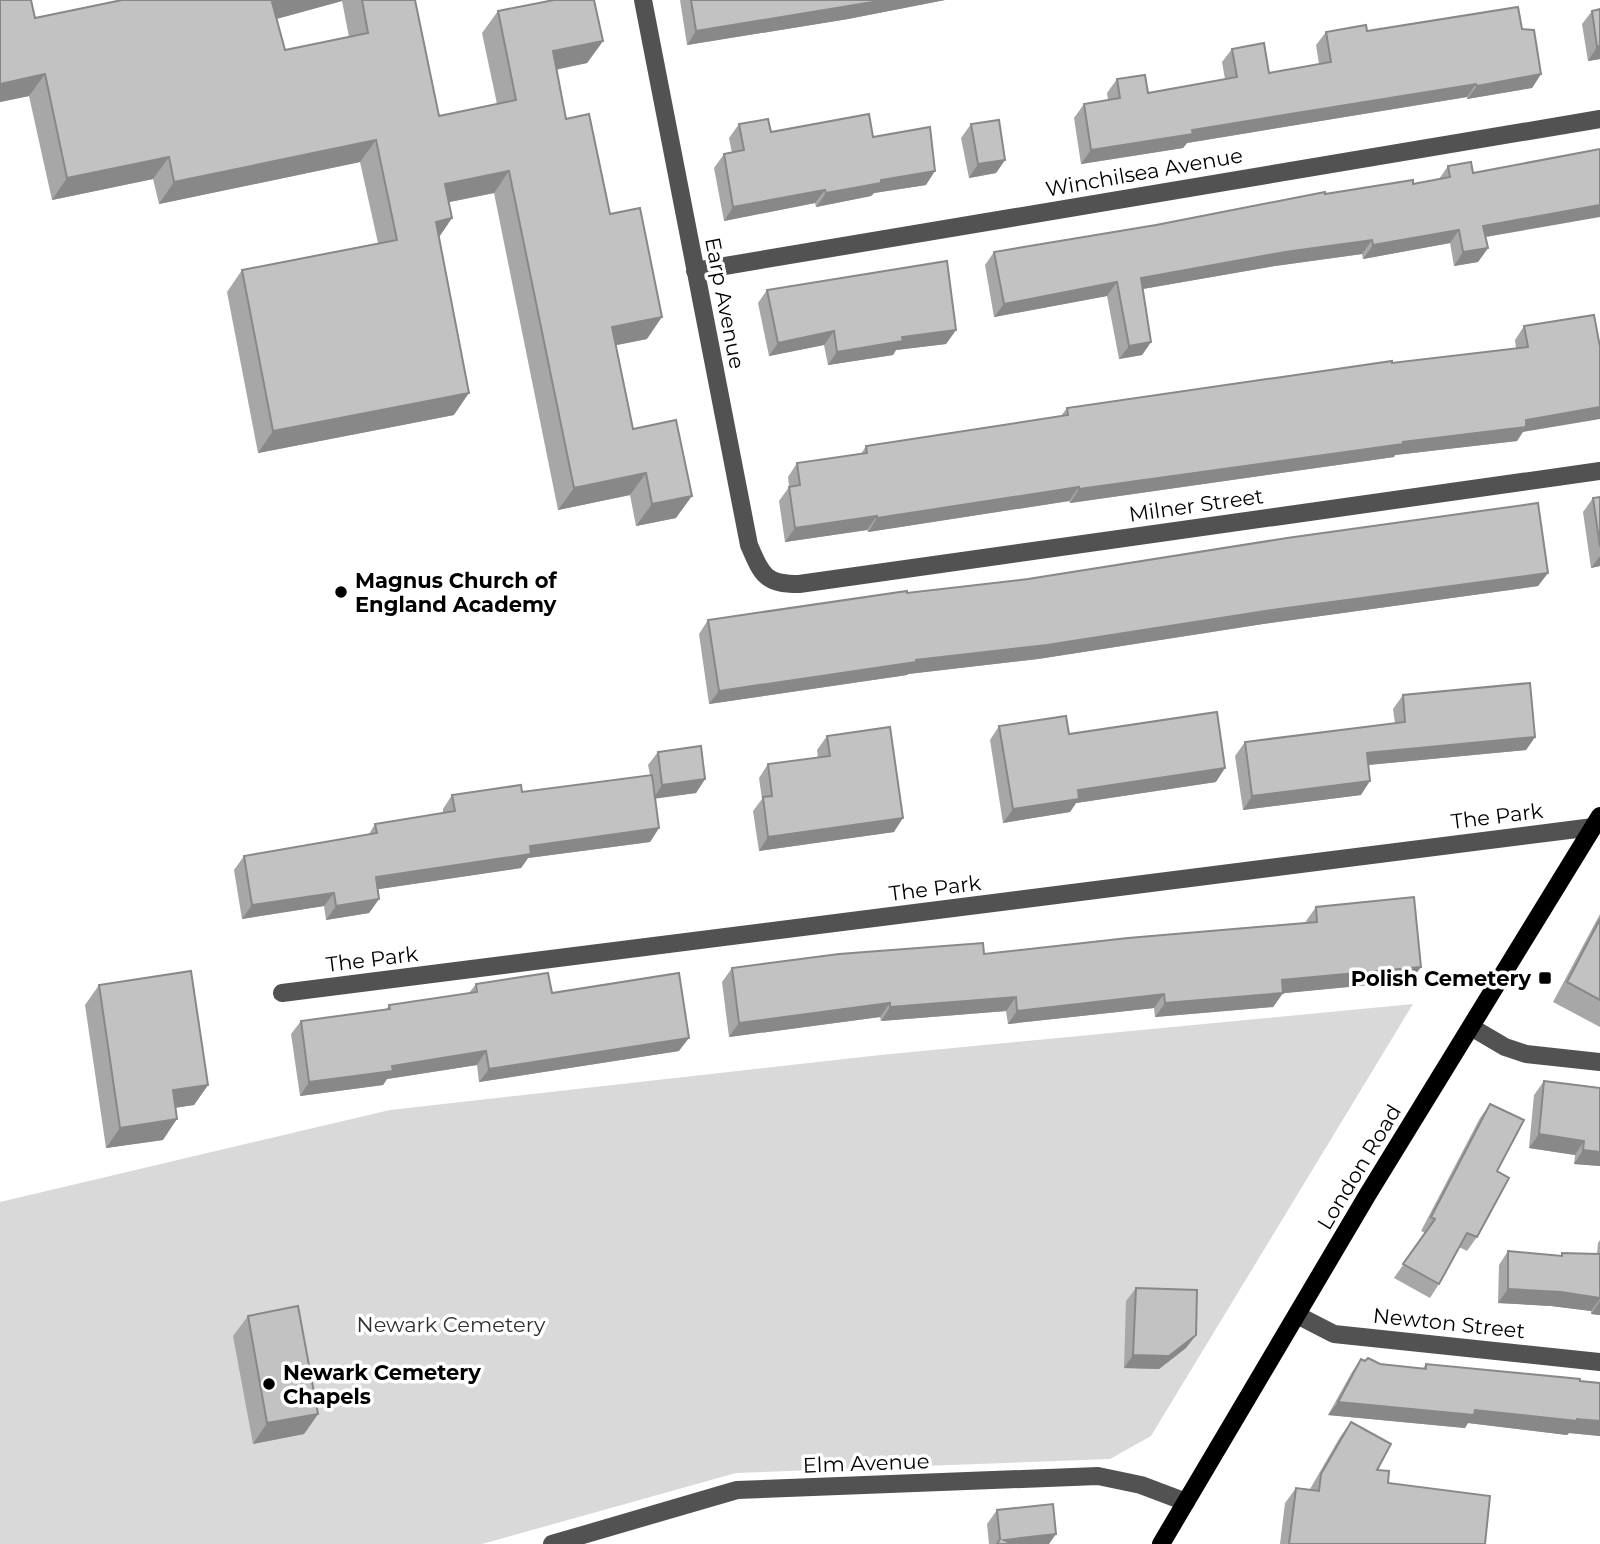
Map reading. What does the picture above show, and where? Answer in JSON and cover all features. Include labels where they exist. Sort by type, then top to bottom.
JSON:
[{"type":"main road","name":"London Road","points":[[1161,1544],[1368,1194],[1597,821]]},
{"type":"street","name":"Earp Avenue","points":[[643,0],[749,545],[760,570],[777,584],[799,584]]},
{"type":"street","name":"Winchilsea Avenue","points":[[695,271],[1600,119]]},
{"type":"street","name":"Milner Street","points":[[799,584],[1600,471]]},
{"type":"street","name":"The Park","points":[[282,993],[1597,821]]},
{"type":"street","points":[[1471,1027],[1505,1047],[1527,1054],[1600,1062]]},
{"type":"street","name":"Newton Street","points":[[1297,1315],[1334,1334],[1600,1362]]},
{"type":"street","name":"Elm Avenue","points":[[552,1544],[737,1490],[1098,1476],[1141,1485],[1186,1502]]},
{"type":"green space","name":"Newark Cemetery","points":[[1413,1004],[1151,1436],[1110,1459],[736,1473],[482,1544],[0,1544],[0,1202],[390,1110],[880,1055]]},
{"type":"building","points":[[0,0],[31,0],[35,18],[122,0],[280,0],[272,2],[285,50],[368,33],[362,0],[415,0],[439,116],[516,100],[498,11],[554,0],[594,0],[603,41],[553,51],[566,119],[589,114],[610,214],[640,208],[662,317],[612,327],[633,429],[676,420],[692,496],[652,504],[646,473],[574,488],[509,171],[445,184],[452,218],[436,222],[469,393],[273,431],[242,270],[397,240],[376,140],[174,182],[169,157],[67,178],[45,74],[0,84]]},
{"type":"building","points":[[691,0],[885,0],[696,31]]},
{"type":"building","points":[[1518,7],[1522,29],[1534,30],[1541,74],[1192,130],[1193,134],[1091,150],[1084,104],[1120,98],[1117,79],[1145,75],[1148,93],[1237,77],[1232,49],[1264,43],[1269,73],[1331,62],[1326,32],[1366,25],[1367,31]]},
{"type":"building","points":[[1600,9],[1600,46],[1597,47],[1592,11]]},
{"type":"building","points":[[869,114],[873,137],[930,127],[935,171],[826,193],[825,190],[733,207],[724,154],[744,150],[739,124],[768,119],[771,132]]},
{"type":"building","points":[[999,120],[1005,160],[978,164],[971,124]]},
{"type":"building","points":[[1600,149],[1600,205],[1483,226],[1488,248],[1463,252],[1459,230],[1373,245],[1372,240],[1285,252],[1141,278],[1151,342],[1129,346],[1117,282],[1004,304],[994,252],[1156,225],[1325,192],[1413,180],[1413,184],[1450,177],[1448,166],[1471,162],[1473,173]]},
{"type":"building","points":[[947,261],[956,330],[902,337],[903,341],[837,352],[834,331],[778,343],[767,290]]},
{"type":"building","points":[[1594,315],[1600,347],[1600,407],[1526,420],[1526,427],[795,528],[789,487],[800,485],[797,463],[867,453],[866,446],[1068,415],[1067,408],[1392,361],[1528,347],[1524,326]]},
{"type":"building","points":[[1600,497],[1600,547],[1593,498]]},
{"type":"building","points":[[1538,503],[1548,573],[1272,610],[1047,645],[916,660],[719,691],[708,620],[907,591],[1028,579],[1287,538]]},
{"type":"building","points":[[1530,683],[1535,737],[1367,753],[1370,781],[1252,796],[1245,742],[1405,722],[1403,695]]},
{"type":"building","points":[[1217,712],[1225,768],[1078,790],[1079,799],[1013,809],[999,726],[1066,716],[1069,734]]},
{"type":"building","points":[[890,727],[903,818],[768,837],[763,797],[772,796],[768,764],[830,756],[827,736]]},
{"type":"building","points":[[701,746],[705,779],[662,785],[658,752]]},
{"type":"building","points":[[652,775],[659,828],[530,846],[531,854],[376,877],[379,899],[336,906],[334,893],[252,905],[244,856],[377,833],[375,824],[455,811],[452,795],[521,785],[522,792]]},
{"type":"building","points":[[1414,897],[1421,967],[1282,980],[1283,993],[1165,1003],[1164,994],[1017,1011],[1016,997],[890,1007],[890,1003],[739,1023],[732,968],[839,954],[983,943],[984,954],[1128,938],[1317,922],[1316,907]]},
{"type":"building","points":[[1600,919],[1600,1000],[1567,982]]},
{"type":"building","points":[[191,971],[208,1085],[173,1090],[177,1119],[120,1128],[99,985]]},
{"type":"building","points":[[548,973],[552,993],[679,973],[689,1038],[489,1069],[486,1051],[392,1066],[393,1071],[309,1082],[301,1021],[390,1009],[389,1005],[477,992],[476,984]]},
{"type":"building","points":[[1544,1081],[1600,1088],[1600,1152],[1583,1150],[1584,1141],[1539,1134]]},
{"type":"building","points":[[1490,1104],[1524,1120],[1497,1171],[1509,1178],[1477,1237],[1467,1233],[1439,1284],[1403,1264],[1435,1219],[1431,1217]]},
{"type":"building","points":[[1508,1251],[1562,1256],[1562,1253],[1600,1254],[1600,1298],[1561,1292],[1508,1289]]},
{"type":"building","points":[[1136,1288],[1197,1290],[1196,1335],[1169,1356],[1133,1355]]},
{"type":"building","points":[[298,1306],[318,1414],[267,1423],[248,1316]]},
{"type":"building","points":[[1368,1358],[1380,1364],[1426,1369],[1426,1364],[1600,1383],[1600,1421],[1475,1410],[1474,1415],[1338,1402],[1361,1359],[1365,1361]]},
{"type":"building","points":[[1351,1422],[1391,1444],[1377,1470],[1389,1471],[1388,1483],[1490,1496],[1485,1544],[1289,1544],[1296,1488],[1319,1491],[1321,1474]]},
{"type":"building","points":[[1053,1504],[1056,1534],[1004,1540],[1012,1544],[997,1544],[1000,1539],[997,1510]]},
{"type":"place","name":"Magnus Church of England Academy","points":[[341,592]]},
{"type":"place","name":"Polish Cemetery","points":[[1545,978]]},
{"type":"place","name":"Newark Cemetery Chapels","points":[[269,1384]]}]
